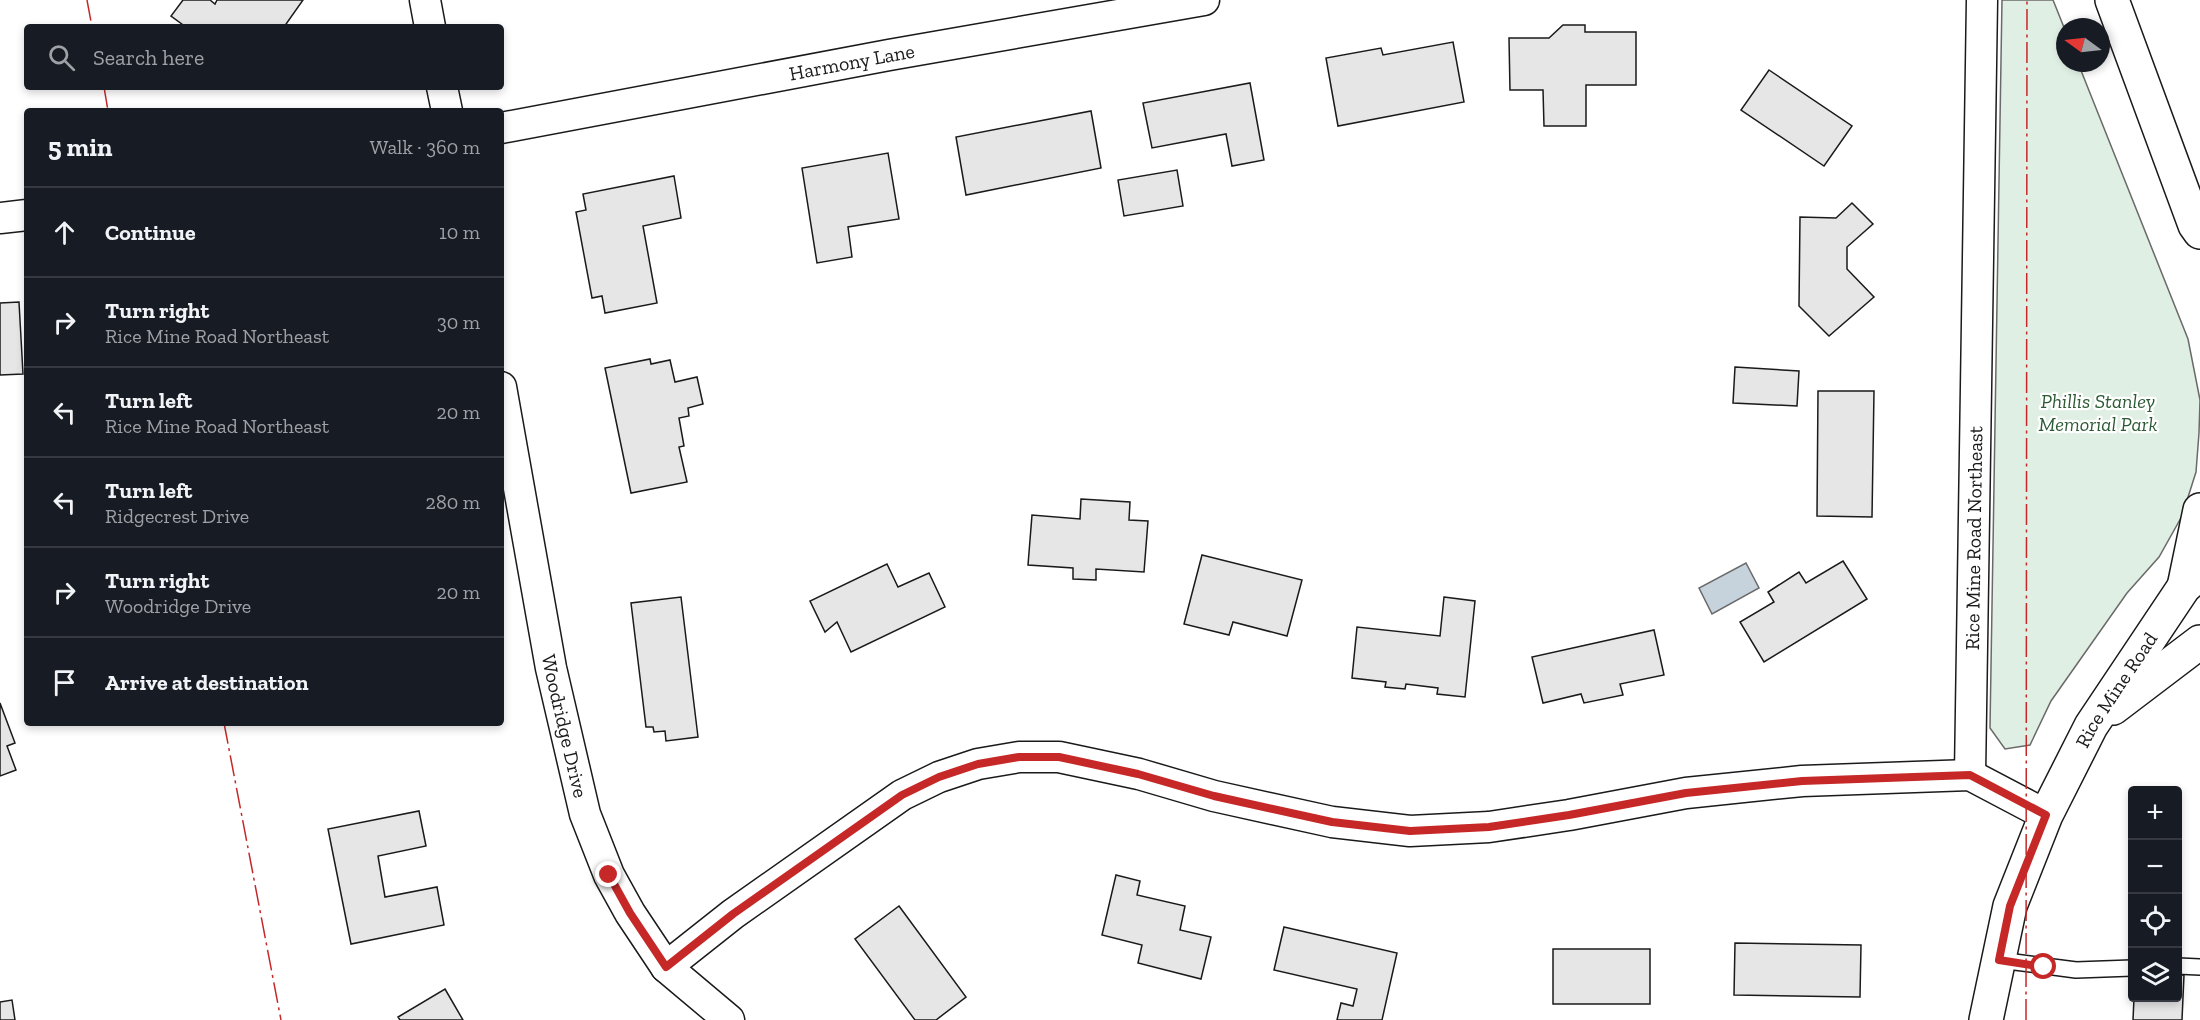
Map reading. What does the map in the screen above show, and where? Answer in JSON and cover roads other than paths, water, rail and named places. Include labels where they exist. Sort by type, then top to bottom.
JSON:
[{"type":"main road","points":[[2112,0],[2198,229],[2200,257]]},
{"type":"main road","points":[[2192,580],[2200,510]]},
{"type":"main road","name":"Rice Mine Road","points":[[2046,815],[2091,726],[2192,580]]},
{"type":"main road","points":[[2091,726],[2200,642]]},
{"type":"main road","points":[[1986,1020],[2010,906],[2046,815]]},
{"type":"street","points":[[425,0],[429,24]]},
{"type":"street","name":"Harmony Lane","points":[[504,127],[888,55],[1204,0]]},
{"type":"street","name":"Rice Mine Road Northeast","points":[[1970,775],[1982,0]]},
{"type":"street","points":[[443,90],[446,108]]},
{"type":"street","points":[[0,218],[24,215]]},
{"type":"street","name":"Woodridge Drive","points":[[504,403],[554,678],[585,814],[609,875],[630,913],[666,967],[729,1020]]},
{"type":"street","points":[[666,967],[733,914],[902,795],[939,777],[978,764],[1019,757],[1059,757],[1138,774],[1214,796],[1332,822],[1410,831],[1489,827],[1721,789],[1802,781],[1970,775],[2046,815]]},
{"type":"lane","points":[[1999,960],[2076,970],[2128,968]]},
{"type":"lane","points":[[2182,966],[2200,968]]},
{"type":"park label","name":"Phillis Stanley Memorial Park","points":[[2098,412]]}]
